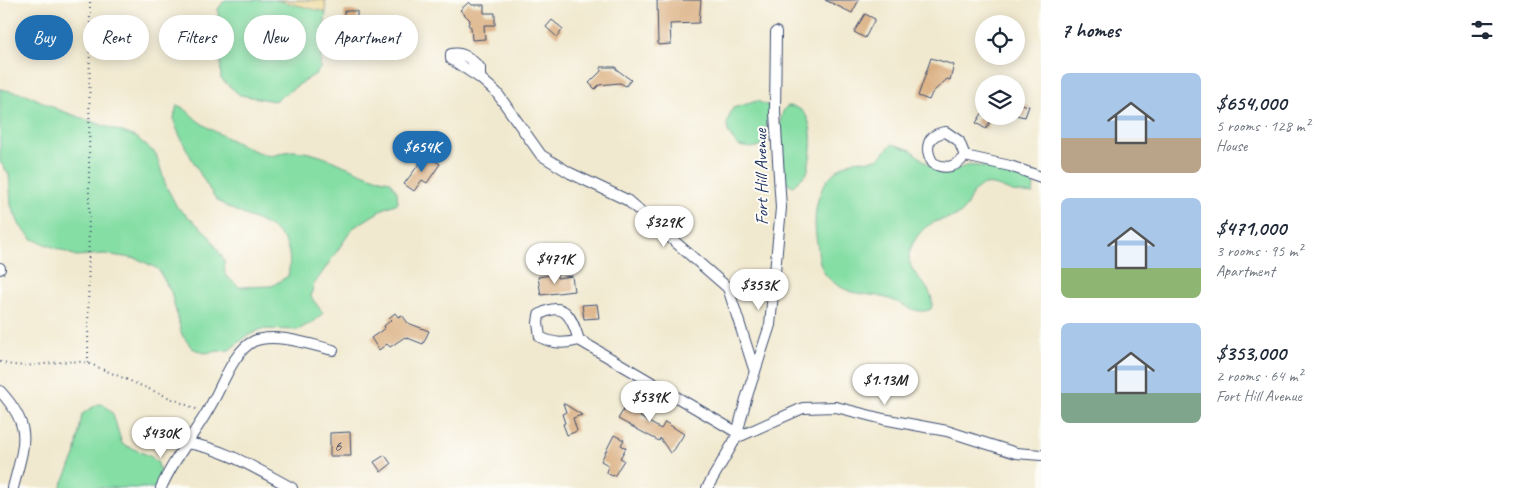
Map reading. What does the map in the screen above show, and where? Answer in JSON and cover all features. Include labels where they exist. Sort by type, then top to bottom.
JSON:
[{"type":"street","name":"Fort Hill Avenue","points":[[707,488],[737,435],[770,325],[781,208],[775,113],[776,32]]},
{"type":"street","points":[[480,78],[505,103],[540,156],[570,173],[627,200],[728,288],[755,372]]},
{"type":"street","points":[[965,156],[1010,166],[1041,177]]},
{"type":"street","points":[[161,488],[173,462],[212,404],[219,385],[238,357],[255,341],[282,339],[333,350]]},
{"type":"street","points":[[579,340],[737,435],[803,408],[836,407],[884,419],[947,431],[1016,453],[1041,455]]},
{"type":"street","points":[[0,391],[15,408],[22,424],[24,440],[13,488]]},
{"type":"street","points":[[186,443],[204,445],[292,488]]},
{"type":"path","points":[[88,363],[90,0]]},
{"type":"path","points":[[0,362],[19,366],[54,364],[71,360],[88,363],[205,412]]},
{"type":"green space","points":[[225,0],[325,0],[326,15],[316,15],[316,60],[321,60],[317,73],[274,101],[240,95],[221,79],[220,60],[234,60],[234,15],[218,15],[218,9]]},
{"type":"green space","points":[[0,89],[26,94],[59,110],[136,137],[156,154],[166,186],[177,207],[208,234],[224,260],[225,275],[239,287],[272,286],[288,276],[289,258],[286,244],[279,234],[269,226],[231,209],[218,201],[214,196],[193,162],[180,136],[174,120],[177,105],[214,131],[263,154],[273,155],[289,151],[307,153],[390,181],[397,192],[398,203],[385,208],[353,228],[313,286],[311,297],[323,313],[316,320],[298,330],[262,329],[247,336],[229,350],[204,353],[192,348],[182,335],[171,292],[158,269],[138,259],[105,254],[76,256],[32,239],[20,226],[11,205],[9,174],[0,162]]},
{"type":"green space","points":[[757,101],[769,106],[771,110],[762,144],[758,147],[750,148],[739,146],[731,137],[727,128],[730,114],[733,108]]},
{"type":"green space","points":[[787,106],[797,108],[804,113],[809,121],[811,132],[807,173],[793,186],[782,181],[779,141],[781,120]]},
{"type":"green space","points":[[893,144],[911,150],[940,174],[966,166],[981,166],[1012,174],[1034,185],[1033,194],[1013,192],[992,185],[984,185],[973,192],[960,214],[939,220],[925,227],[911,247],[909,258],[914,271],[931,295],[931,309],[925,311],[915,310],[881,297],[860,294],[840,287],[824,273],[819,259],[815,218],[820,194],[825,184],[832,174],[842,167],[854,161],[879,158]]},
{"type":"green space","points":[[98,404],[104,404],[113,414],[122,444],[150,456],[158,463],[162,482],[158,488],[60,488],[75,456],[82,414]]},
{"type":"sand","points":[[276,0],[325,0],[326,12]]},
{"type":"building","points":[[657,0],[701,0],[699,23],[670,24],[671,44],[658,45]]},
{"type":"building","points":[[825,0],[859,0],[852,13]]},
{"type":"building","points":[[469,2],[472,5],[484,5],[484,13],[495,13],[495,25],[484,25],[485,39],[472,40],[471,27],[468,25],[470,20],[460,10]]},
{"type":"building","points":[[344,11],[357,11],[357,15],[344,15]]},
{"type":"building","points":[[865,14],[875,19],[865,38],[854,32]]},
{"type":"building","points":[[552,20],[563,29],[557,37],[546,27]]},
{"type":"building","points":[[931,58],[954,65],[950,80],[947,79],[932,93],[929,100],[918,96]]},
{"type":"building","points":[[601,67],[616,67],[616,69],[631,80],[626,86],[620,83],[599,85],[595,89],[589,83],[601,71]]},
{"type":"building","points":[[1025,105],[1029,106],[1025,117]]},
{"type":"building","points":[[979,125],[988,125],[986,129]]},
{"type":"building","points":[[426,155],[440,164],[427,183],[422,180],[414,191],[404,184]]},
{"type":"building","points":[[557,274],[557,278],[572,276],[574,291],[541,295],[538,277]]},
{"type":"building","points":[[597,304],[599,318],[584,319],[582,305]]},
{"type":"building","points":[[395,313],[398,317],[402,315],[408,323],[429,331],[423,344],[405,337],[390,347],[387,344],[379,350],[371,338],[385,328],[384,326],[391,320],[389,318]]},
{"type":"building","points":[[643,390],[654,397],[640,417],[661,429],[665,422],[684,434],[670,453],[660,438],[659,441],[618,419],[625,407],[630,410]]},
{"type":"building","points":[[563,403],[582,415],[573,418],[577,431],[567,435],[563,424],[565,423],[562,414],[566,412]]},
{"type":"building","points":[[350,432],[351,456],[330,456],[330,433]]},
{"type":"building","points":[[614,435],[624,440],[621,445],[626,448],[620,458],[624,460],[615,475],[612,476],[607,473],[608,465],[601,461]]},
{"type":"building","points":[[385,455],[391,464],[381,472],[374,462]]}]
